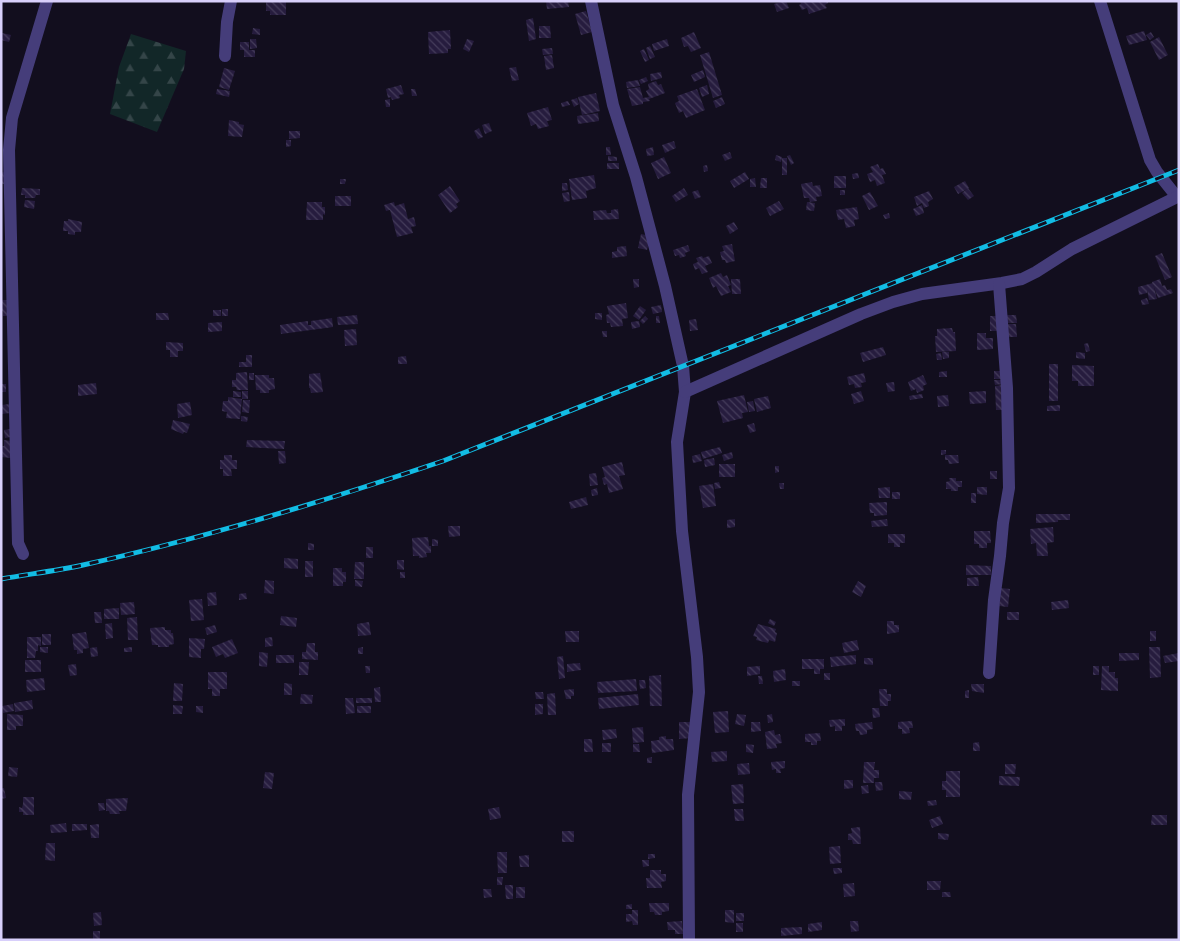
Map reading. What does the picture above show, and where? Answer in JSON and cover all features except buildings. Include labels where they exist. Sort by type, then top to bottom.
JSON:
[{"type":"street","points":[[23,554],[18,543],[9,150],[12,118],[48,1]]},
{"type":"street","points":[[225,56],[227,22],[231,1]]},
{"type":"street","points":[[591,1],[613,105],[636,177],[665,286],[683,366],[684,392],[677,442],[682,532],[697,657],[699,692],[688,795],[689,940]]},
{"type":"street","points":[[684,392],[861,314],[893,302],[922,294],[999,284],[1022,279],[1072,249],[1178,197],[1157,172],[1150,160],[1100,1]]},
{"type":"street","points":[[989,673],[994,600],[1009,488],[1007,388],[999,284]]},
{"type":"green space","points":[[131,34],[186,51],[184,69],[157,132],[110,114],[119,67]]},
{"type":"railway","points":[[1,579],[73,567],[220,531],[443,461],[1179,170]]}]
